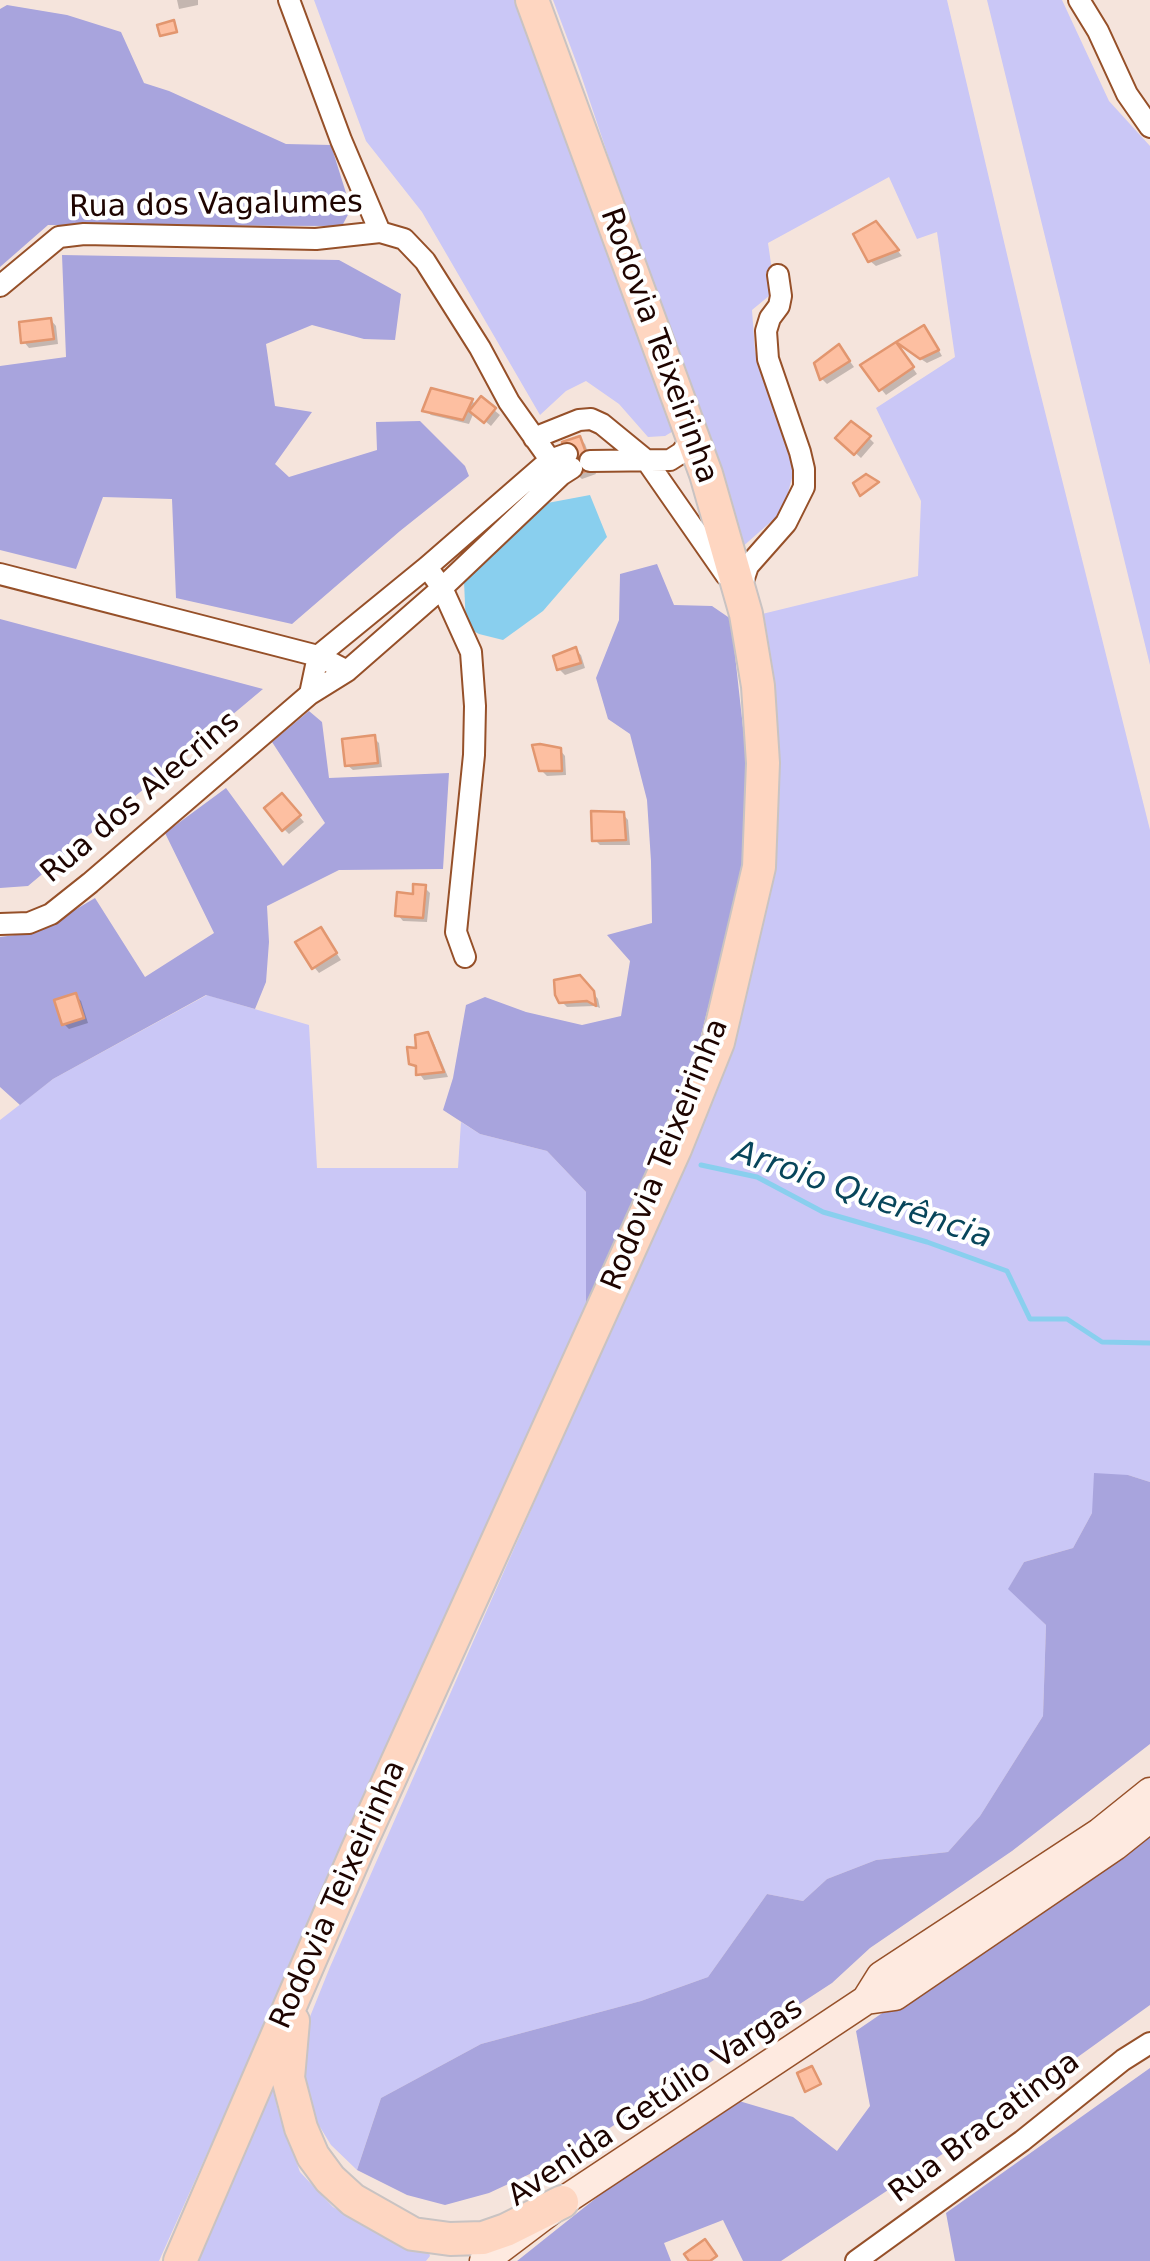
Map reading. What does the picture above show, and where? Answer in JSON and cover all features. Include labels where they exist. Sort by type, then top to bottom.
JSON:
[{"type":"main road","name":"Rodovia Teixeirinha","points":[[180,2261],[297,1987],[675,1148],[718,1042],[759,867],[762,763],[758,686],[740,592],[706,474],[532,0]]},
{"type":"main road","name":"Avenida Getúlio Vargas","points":[[484,2261],[562,2202],[866,2000],[881,1976],[1099,1833],[1150,1792]]},
{"type":"main road","name":"Avenida Getúlio Vargas","points":[[866,2000],[894,1996],[1150,1818]]},
{"type":"main road","points":[[297,1987],[288,2078],[300,2128],[330,2180],[366,2208],[414,2234],[457,2250],[562,2202]]},
{"type":"street","points":[[289,0],[380,232]]},
{"type":"street","points":[[1078,0],[1098,31],[1127,94],[1150,127]]},
{"type":"street","name":"Rua dos Vagalumes","points":[[0,286],[59,238],[84,234],[316,238],[380,232],[404,239],[425,260],[534,438],[576,461]]},
{"type":"street","points":[[740,592],[748,566],[786,523],[804,487],[804,469],[768,359],[766,331],[781,296],[778,275]]},
{"type":"street","points":[[534,438],[579,420],[602,424],[646,460],[740,592]]},
{"type":"street","points":[[310,694],[318,656],[426,567],[576,461],[670,460],[691,440]]},
{"type":"street","name":"Rua dos Alecrins","points":[[0,924],[29,924],[50,914],[310,694],[347,670],[442,588],[576,461]]},
{"type":"street","points":[[426,567],[442,588],[472,652],[474,755],[456,932],[465,958]]},
{"type":"street","points":[[0,574],[318,656],[347,670]]},
{"type":"street","name":"Rua Bracatinga","points":[[856,2261],[1150,2043]]},
{"type":"shaded area","points":[[314,0],[514,0],[675,430],[665,436],[648,437],[619,404],[586,381],[566,391],[540,415],[422,212],[366,141]]},
{"type":"shaded area","points":[[553,0],[947,0],[1030,352],[1150,830],[1150,1482],[1128,1475],[1092,1513],[1073,1548],[1024,1562],[1009,1588],[1046,1625],[1043,1716],[980,1816],[948,1852],[876,1860],[827,1879],[803,1901],[767,1894],[708,1977],[641,2001],[481,2044],[381,2098],[357,2170],[331,2145],[309,2109],[299,2044],[684,1162],[726,1050],[758,615],[918,576],[921,501],[876,408],[955,357],[937,232],[917,239],[889,177],[768,243],[775,291],[752,310],[755,351],[795,467],[783,511],[740,549]]},
{"type":"shaded area","points":[[987,0],[1062,0],[1109,101],[1150,146],[1150,665]]},
{"type":"shaded area","points":[[7,5],[67,15],[121,32],[144,83],[286,144],[331,145],[351,209],[342,226],[48,225],[0,267],[0,9]]},
{"type":"shaded area","points":[[62,255],[339,260],[401,294],[395,340],[364,339],[312,325],[266,344],[275,406],[312,412],[275,464],[289,477],[377,450],[376,422],[420,421],[465,466],[469,476],[292,624],[176,598],[172,499],[103,497],[76,569],[0,550],[0,366],[66,357]]},
{"type":"shaded area","points":[[590,495],[607,537],[543,611],[503,640],[466,627],[464,581],[542,504]]},
{"type":"shaded area","points":[[657,564],[674,605],[712,606],[731,619],[747,764],[745,864],[700,1039],[661,1138],[586,1306],[586,1192],[547,1151],[480,1134],[443,1110],[466,1005],[485,997],[526,1012],[582,1025],[621,1016],[630,961],[607,935],[652,923],[647,800],[630,734],[608,719],[596,678],[619,620],[620,574]]},
{"type":"shaded area","points":[[0,619],[263,689],[28,886],[0,888]]},
{"type":"shaded area","points":[[309,711],[322,722],[329,778],[449,773],[443,869],[339,870],[267,906],[266,982],[255,1009],[206,995],[53,1079],[20,1105],[0,1087],[0,937],[38,932],[95,898],[145,977],[214,933],[165,833],[226,788],[283,866],[325,823],[272,742]]},
{"type":"shaded area","points":[[207,995],[309,1025],[317,1168],[458,1168],[461,1122],[480,1134],[547,1151],[586,1192],[586,1306],[159,2261],[0,2261],[0,1120],[53,1079]]},
{"type":"shaded area","points":[[1094,1473],[1128,1475],[1150,1482],[1150,1744],[1012,1851],[870,1948],[832,1983],[562,2159],[489,2193],[445,2205],[407,2195],[357,2170],[381,2098],[481,2044],[641,2001],[708,1977],[767,1894],[803,1901],[827,1879],[876,1860],[948,1852],[980,1816],[1043,1716],[1046,1625],[1008,1589],[1024,1562],[1073,1548],[1092,1513]]},
{"type":"shaded area","points":[[1150,1830],[1150,2005],[950,2149],[781,2261],[743,2261],[723,2220],[664,2243],[671,2261],[517,2261],[625,2175],[739,2101],[793,2117],[837,2151],[870,2106],[856,2031]]},
{"type":"shaded area","points":[[1150,2068],[1150,2261],[955,2261],[946,2213]]},
{"type":"shaded area","points":[[274,2072],[277,2107],[300,2172],[333,2207],[376,2231],[428,2250],[430,2256],[426,2261],[191,2261]]},
{"type":"building","points":[[174,20],[177,32],[160,36],[157,25]]},
{"type":"building","points":[[876,221],[899,250],[868,262],[853,234]]},
{"type":"building","points":[[51,318],[54,339],[21,343],[19,322]]},
{"type":"building","points":[[924,325],[939,350],[920,359],[896,342]]},
{"type":"building","points":[[896,342],[914,367],[879,391],[860,365]]},
{"type":"building","points":[[839,344],[850,361],[820,380],[814,363]]},
{"type":"building","points":[[431,388],[473,399],[463,420],[422,411]]},
{"type":"building","points":[[481,396],[496,408],[484,423],[469,411]]},
{"type":"building","points":[[851,421],[871,436],[854,455],[835,438]]},
{"type":"building","points":[[580,436],[592,469],[574,475],[562,442]]},
{"type":"building","points":[[866,474],[879,482],[860,496],[853,483]]},
{"type":"building","points":[[576,647],[581,663],[557,670],[553,656]]},
{"type":"building","points":[[375,735],[378,763],[345,766],[342,739]]},
{"type":"building","points":[[532,745],[561,748],[562,771],[539,771]]},
{"type":"building","points":[[282,793],[301,815],[282,831],[264,808]]},
{"type":"building","points":[[591,811],[624,812],[626,840],[592,841]]},
{"type":"building","points":[[413,884],[426,885],[423,918],[395,916],[397,892],[413,894]]},
{"type":"building","points":[[321,927],[337,953],[312,969],[295,942]]},
{"type":"building","points":[[580,975],[594,991],[596,1006],[587,1001],[559,1003],[554,980]]},
{"type":"building","points":[[76,993],[84,1018],[62,1025],[54,1000]]},
{"type":"building","points":[[428,1032],[444,1072],[416,1075],[416,1066],[409,1064],[407,1047],[416,1048],[415,1035]]},
{"type":"building","points":[[812,2066],[821,2084],[805,2092],[797,2073]]},
{"type":"building","points":[[705,2239],[717,2256],[710,2261],[689,2261],[684,2254]]},
{"type":"waterway","name":"Arroio Querência","points":[[701,1165],[757,1177],[823,1212],[927,1242],[1007,1271],[1030,1319],[1067,1319],[1102,1342],[1150,1343]]}]
